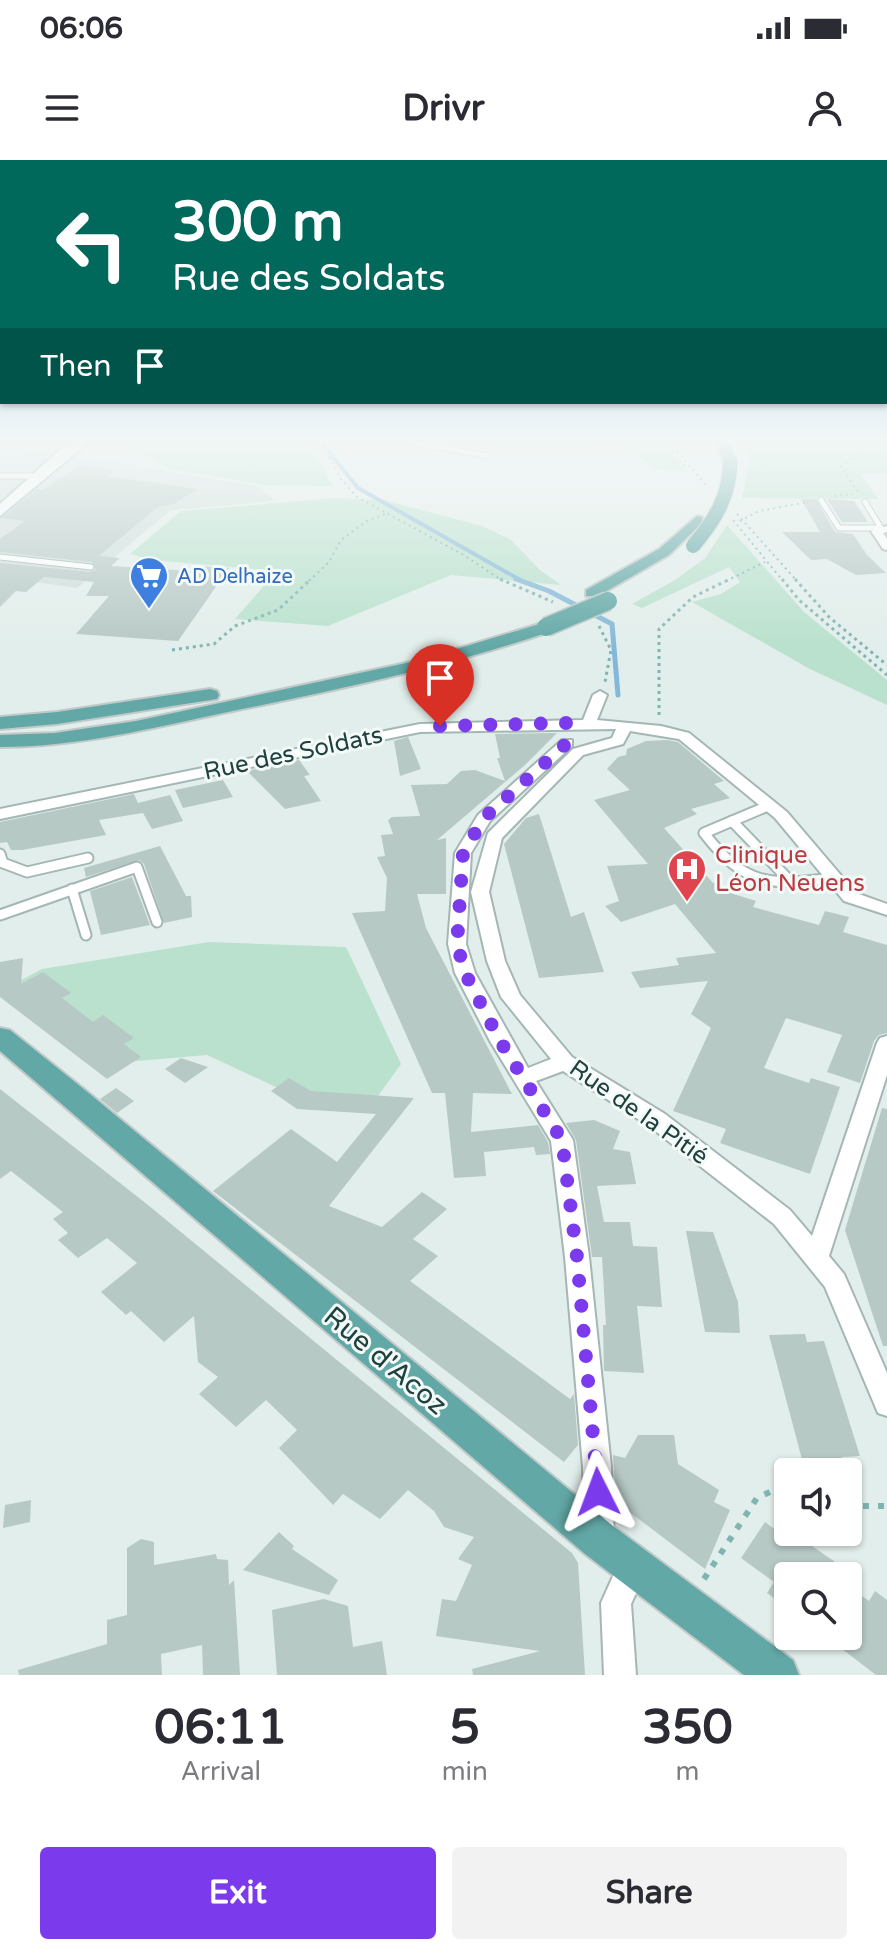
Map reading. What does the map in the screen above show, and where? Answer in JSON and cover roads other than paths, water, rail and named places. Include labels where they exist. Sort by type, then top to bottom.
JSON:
[{"type":"main road","points":[[600,597],[664,552],[697,520],[703,508]]},
{"type":"main road","points":[[0,741],[63,738],[232,706],[421,664],[539,622],[655,575],[693,546],[720,508]]},
{"type":"main road","points":[[0,723],[57,718],[257,686],[539,622]]},
{"type":"main road","name":"Rue d'Acoz","points":[[0,1037],[599,1540],[778,1675]]},
{"type":"street","points":[[884,528],[876,531],[887,547]]},
{"type":"street","points":[[589,722],[600,695]]},
{"type":"street","name":"Rue des Soldats","points":[[0,814],[390,732],[440,726],[571,739],[589,722],[661,730],[684,736],[770,805],[850,897],[887,910]]},
{"type":"street","name":"Rue de la Pitié","points":[[625,726],[618,741],[571,739],[494,837],[480,892],[492,948],[511,997],[565,1062],[680,1138],[782,1217],[835,1281],[887,1404]]},
{"type":"street","points":[[571,739],[484,818],[463,853],[457,944],[465,973],[523,1078],[562,1140],[588,1377],[599,1540]]},
{"type":"street","points":[[816,1258],[887,1043]]},
{"type":"street","points":[[523,1078],[565,1062]]},
{"type":"street","points":[[620,1675],[616,1603],[633,1567]]},
{"type":"lane","points":[[827,508],[839,528],[884,528]]},
{"type":"lane","points":[[869,508],[884,528]]},
{"type":"lane","points":[[0,557],[91,567]]},
{"type":"lane","points":[[770,805],[704,833],[730,865],[751,875],[791,883],[833,878]]},
{"type":"lane","points":[[732,821],[791,883]]},
{"type":"lane","points":[[0,854],[3,863],[27,872],[88,858]]},
{"type":"lane","points":[[0,915],[137,867],[157,922]]},
{"type":"lane","points":[[72,889],[86,935]]},
{"type":"waterway","points":[[393,508],[522,581]]},
{"type":"waterway","points":[[516,579],[549,591],[612,624],[618,695]]},
{"type":"place","name":"AD Delhaize","points":[[149,610]]},
{"type":"place","name":"Clinique Léon Neuens","points":[[687,903]]}]
